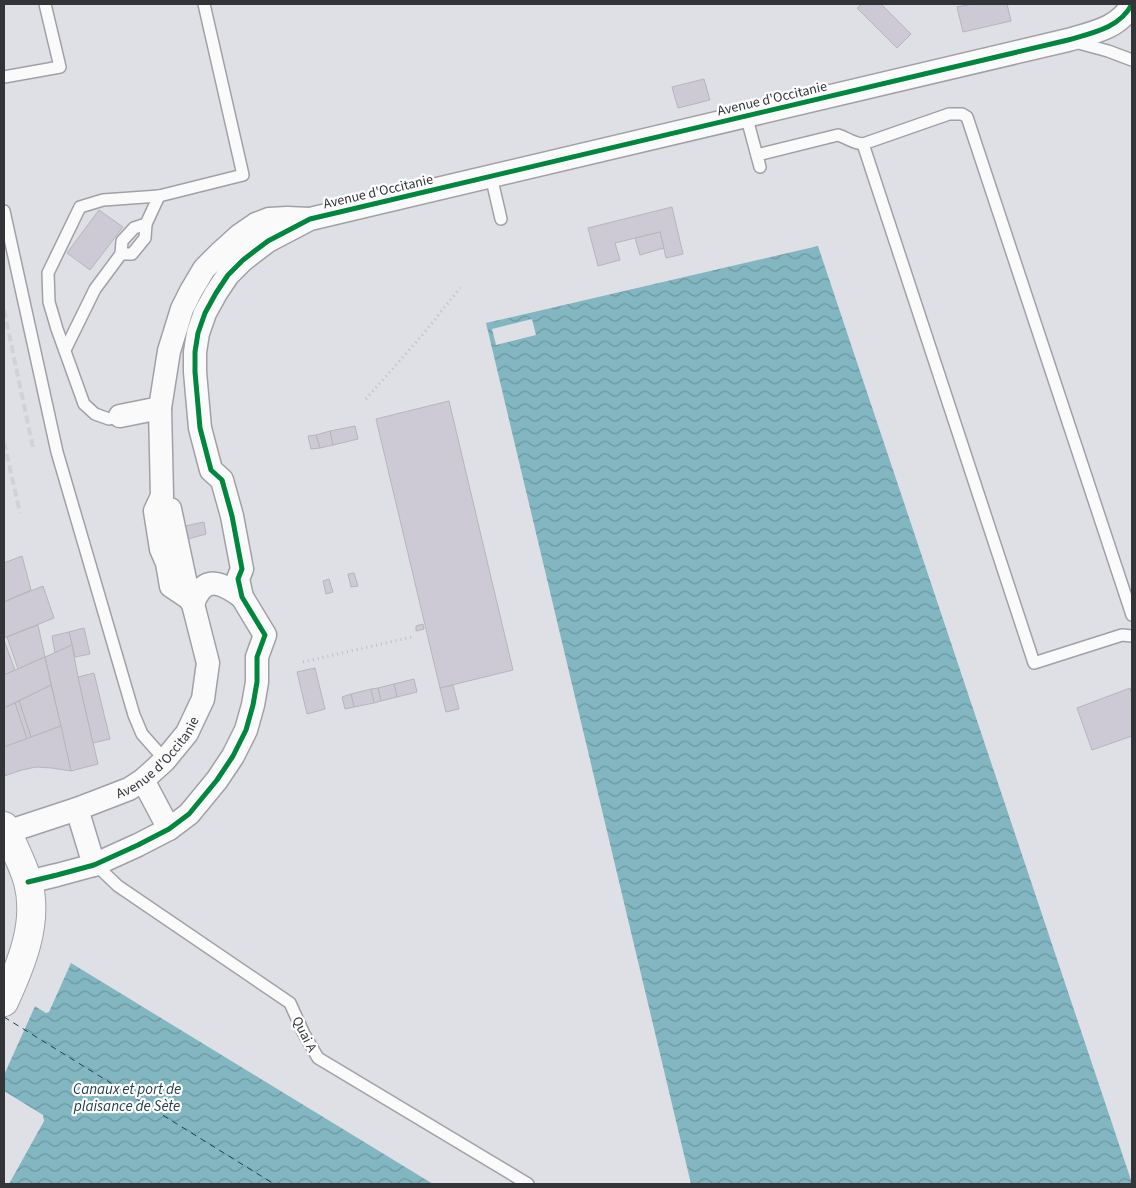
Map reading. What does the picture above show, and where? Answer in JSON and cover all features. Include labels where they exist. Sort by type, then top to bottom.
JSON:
[{"type":"main road","points":[[6,829],[28,882],[31,902],[31,923],[23,957],[9,991]]},
{"type":"street","name":"Avenue d'Occitanie","points":[[240,588],[242,569],[232,516],[222,480],[210,470],[200,428],[195,352],[198,333],[216,293],[228,275],[243,260],[268,241],[310,219],[1068,40],[1100,31],[1118,22],[1132,4]]},
{"type":"street","name":"Avenue d'Occitanie","points":[[6,829],[77,809],[129,789],[143,780],[165,760],[188,733],[203,700],[208,663],[191,601],[170,586],[167,563],[161,549],[155,511],[162,496],[160,408],[169,351],[191,291],[204,269],[240,234],[256,224],[269,219],[310,219]]},
{"type":"street","points":[[120,416],[160,408]]},
{"type":"street","points":[[28,882],[95,865],[169,829],[189,814],[217,780],[233,756],[246,730],[253,705],[257,682],[257,657],[265,635],[240,588],[213,584],[205,586],[191,601]]},
{"type":"street","points":[[143,780],[169,829]]},
{"type":"street","points":[[77,809],[95,865]]},
{"type":"lane","points":[[4,77],[60,67],[45,4]]},
{"type":"lane","points":[[120,416],[109,419],[95,414],[84,404],[49,302],[48,273],[80,207],[103,200],[159,196],[243,175],[204,4]]},
{"type":"lane","points":[[1068,40],[1132,60]]},
{"type":"lane","points":[[757,155],[838,135],[856,144],[863,144],[949,114],[962,114],[967,117],[1132,614]]},
{"type":"lane","points":[[746,115],[760,167]]},
{"type":"lane","points":[[863,144],[1034,664],[1122,635],[1132,636]]},
{"type":"lane","points":[[491,176],[501,219]]},
{"type":"lane","points":[[121,254],[132,254],[145,238],[146,224],[159,196]]},
{"type":"lane","points":[[4,211],[57,452],[134,715],[142,734],[165,760]]},
{"type":"lane","points":[[65,350],[95,290],[121,254],[122,241],[134,228],[146,224]]},
{"type":"lane","name":"Quai A","points":[[95,865],[118,886],[290,1003],[304,1034],[318,1058],[528,1184]]},
{"type":"path","points":[[366,399],[424,334],[460,288]]},
{"type":"path","points":[[303,662],[412,637]]},
{"type":"water","points":[[818,246],[1132,1184],[691,1184],[486,323]]},
{"type":"water","name":"Canaux et port de plaisance de Sète","points":[[71,963],[433,1184],[9,1184],[44,1121],[43,1115],[4,1091],[4,987],[46,1013],[49,1012]]},
{"type":"pier","points":[[532,319],[536,335],[496,345],[492,329]]},
{"type":"pier","points":[[4,984],[36,1004],[4,1075]]},
{"type":"building","points":[[862,4],[881,4],[911,34],[897,48],[857,8]]},
{"type":"building","points":[[973,4],[1007,4],[1011,21],[963,32],[957,7]]},
{"type":"building","points":[[704,79],[710,100],[678,108],[672,87]]},
{"type":"building","points":[[672,207],[683,254],[666,258],[660,232],[615,243],[620,260],[598,266],[588,228]]},
{"type":"building","points":[[99,210],[123,227],[90,270],[67,253]]},
{"type":"building","points":[[660,232],[664,248],[640,255],[635,238]]},
{"type":"building","points":[[449,401],[513,670],[440,688],[376,419]]},
{"type":"building","points":[[355,426],[358,439],[333,445],[330,431]]},
{"type":"building","points":[[330,431],[333,445],[320,448],[316,435]]},
{"type":"building","points":[[316,435],[320,448],[311,449],[308,436]]},
{"type":"building","points":[[204,522],[206,534],[188,539],[185,526]]},
{"type":"building","points":[[22,556],[31,590],[4,602],[4,563]]},
{"type":"building","points":[[354,573],[358,586],[351,587],[348,574]]},
{"type":"building","points":[[329,579],[333,592],[326,594],[323,581]]},
{"type":"building","points":[[43,586],[54,618],[4,638],[4,602]]},
{"type":"building","points":[[423,624],[424,629],[416,631],[416,626]]},
{"type":"building","points":[[38,625],[45,657],[18,669],[7,637]]},
{"type":"building","points":[[84,628],[90,654],[75,657],[69,632]]},
{"type":"building","points":[[69,632],[72,645],[55,653],[52,636]]},
{"type":"building","points":[[4,640],[15,670],[4,675]]},
{"type":"building","points":[[72,645],[98,764],[71,771],[45,657]]},
{"type":"building","points":[[45,657],[51,685],[4,708],[4,675]]},
{"type":"building","points":[[315,668],[325,709],[307,714],[297,672]]},
{"type":"building","points":[[94,673],[110,739],[93,743],[78,677]]},
{"type":"building","points":[[414,679],[417,692],[397,697],[394,684]]},
{"type":"building","points":[[394,684],[397,697],[381,701],[378,688]]},
{"type":"building","points":[[51,685],[61,726],[31,737],[19,701]]},
{"type":"building","points":[[453,685],[459,709],[446,712],[440,688]]},
{"type":"building","points":[[378,688],[381,701],[374,703],[371,689]]},
{"type":"building","points":[[1130,688],[1132,695],[1132,736],[1092,750],[1077,708]]},
{"type":"building","points":[[371,689],[374,703],[354,707],[351,694]]},
{"type":"building","points":[[351,694],[354,707],[345,709],[342,697]]},
{"type":"building","points":[[19,701],[31,737],[27,739],[15,703]]},
{"type":"building","points":[[15,703],[27,739],[4,747],[4,708]]},
{"type":"building","points":[[61,726],[71,771],[36,767],[4,776],[4,747]]},
{"type":"ferry route","points":[[4,1017],[274,1184]]},
{"type":"railway","points":[[4,310],[33,448]]},
{"type":"railway","points":[[4,442],[20,513]]},
{"type":"cycle path","points":[[28,882],[94,865],[169,829],[189,814],[217,780],[233,756],[246,730],[257,682],[257,657],[265,635],[242,597],[238,579],[242,569],[232,516],[222,480],[211,470],[200,428],[195,372],[195,352],[198,333],[205,313],[228,275],[243,260],[268,241],[310,219],[1068,40],[1096,32],[1113,24],[1127,12],[1132,4]]}]
